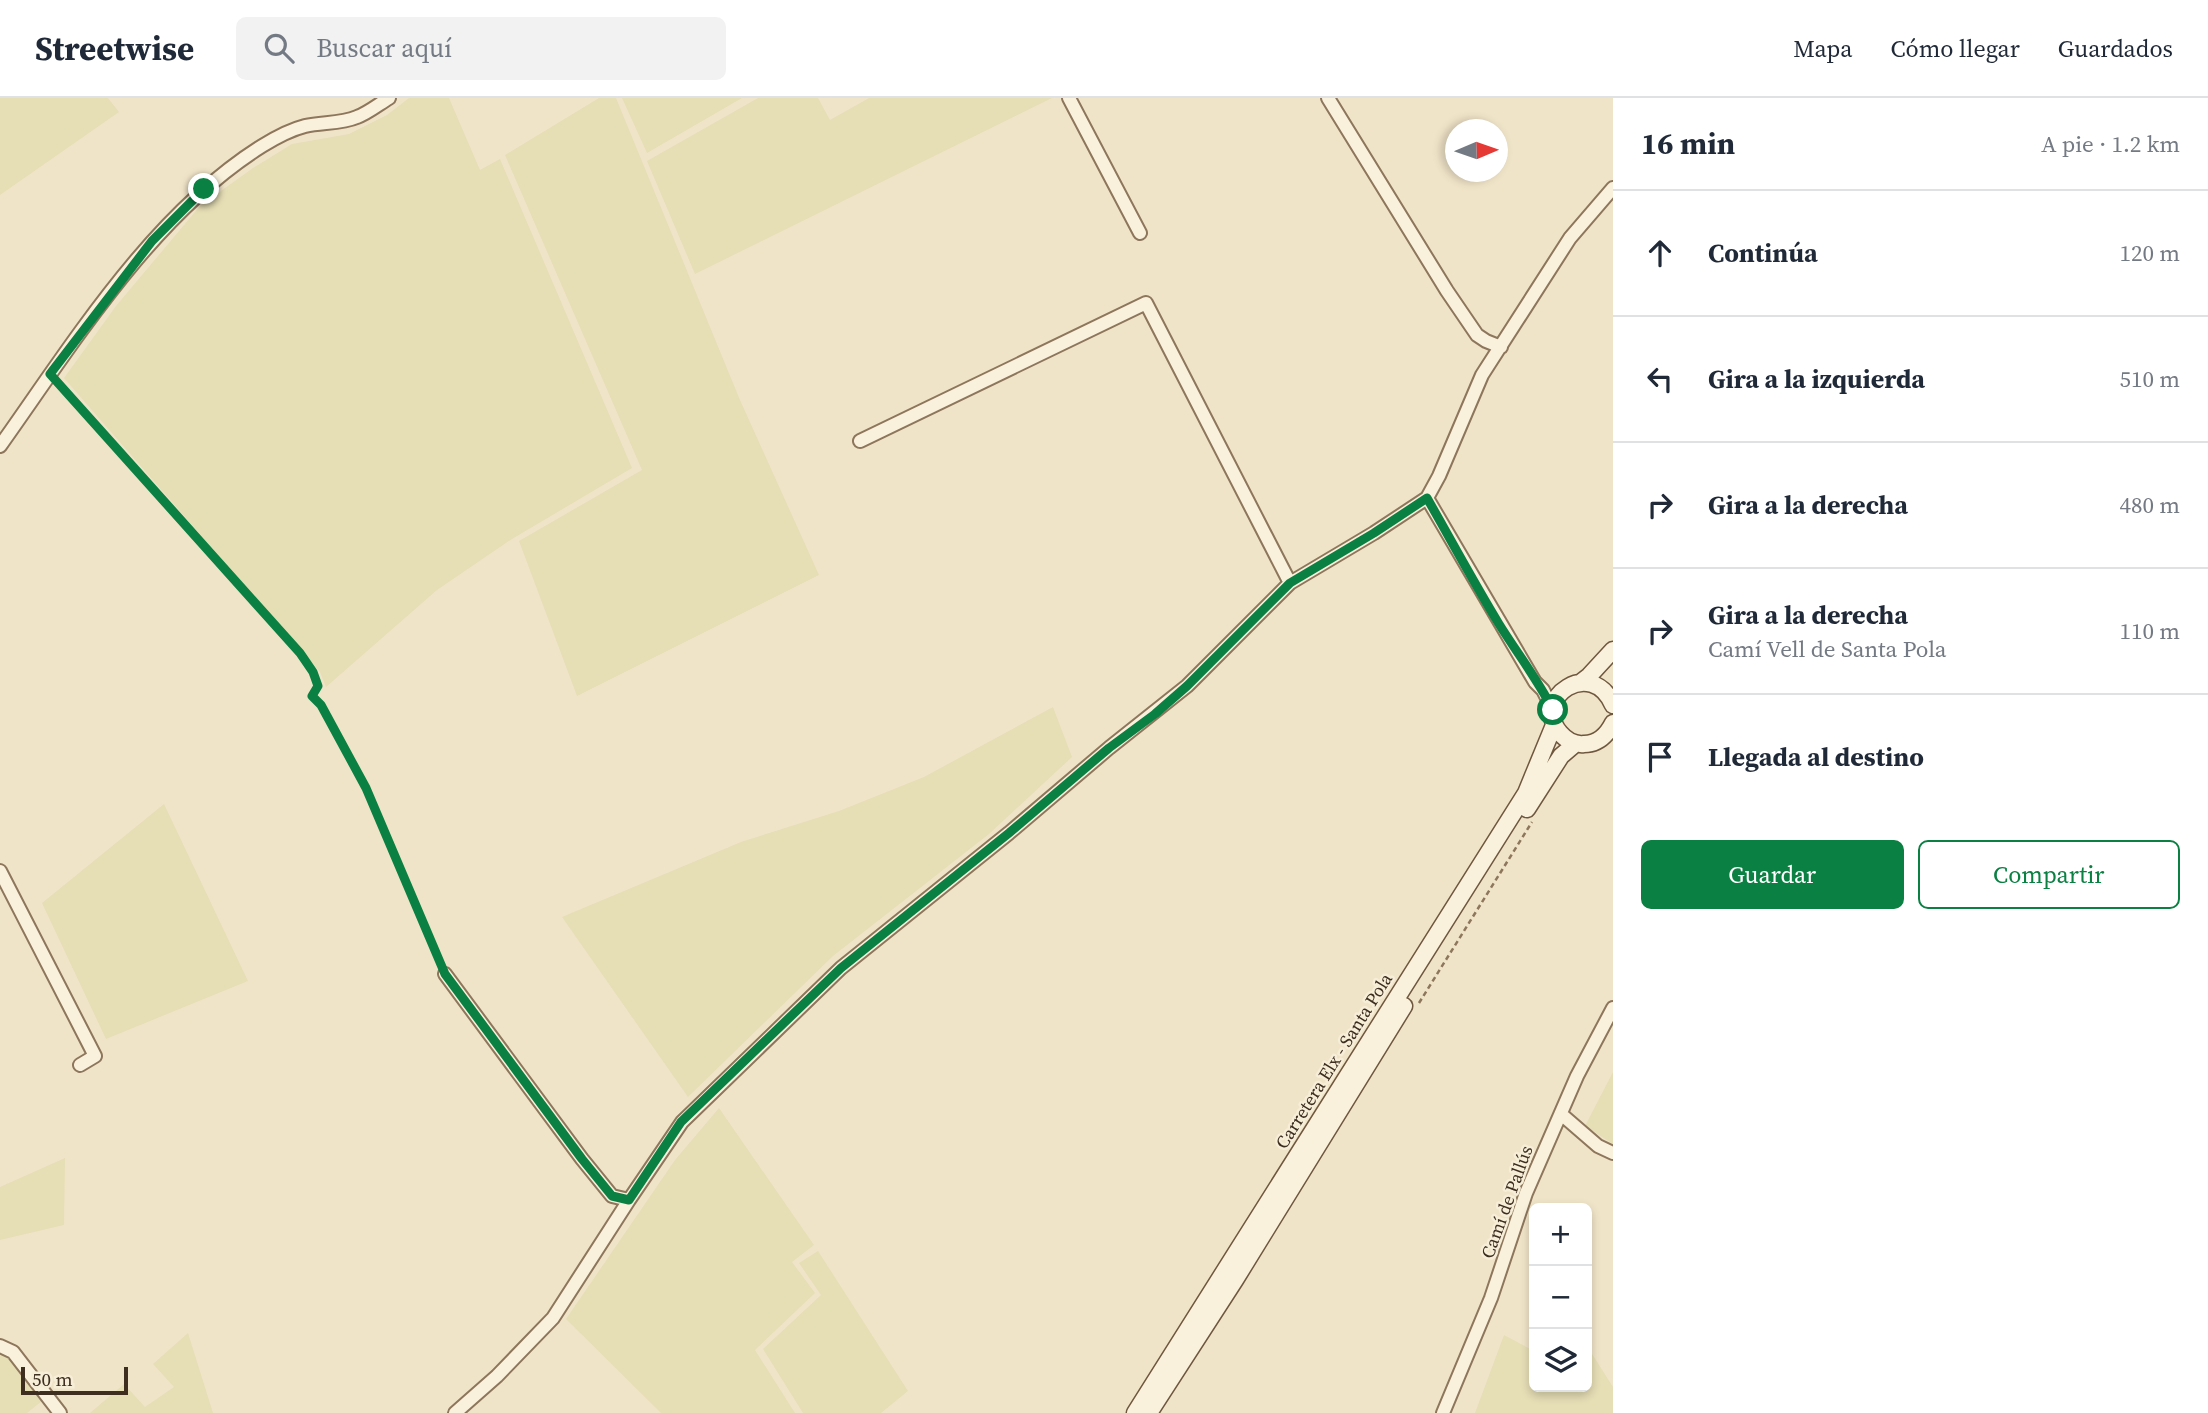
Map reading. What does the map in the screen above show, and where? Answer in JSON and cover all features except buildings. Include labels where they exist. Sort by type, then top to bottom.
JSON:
[{"type":"main road","points":[[1562,692],[1589,676],[1613,650]]},
{"type":"main road","points":[[1580,682],[1611,693]]},
{"type":"main road","name":"Carretera Elx - Santa Pola","points":[[1135,1413],[1526,793],[1553,718],[1555,701],[1562,692]]},
{"type":"main road","points":[[1553,718],[1567,740],[1575,744],[1594,743],[1609,731],[1613,723]]},
{"type":"main road","name":"Carretera Elx - Santa Pola","points":[[1149,1413],[1235,1280],[1561,756],[1575,744]]},
{"type":"street","points":[[0,446],[50,374],[152,241],[204,189],[260,147],[284,134],[306,126],[358,117],[389,98]]},
{"type":"street","points":[[1069,98],[1140,233]]},
{"type":"street","points":[[1328,98],[1477,335],[1501,346]]},
{"type":"street","points":[[455,1413],[497,1376],[553,1318],[681,1122],[841,968],[1179,693],[1290,583],[1427,498],[1482,375],[1570,238],[1613,188]]},
{"type":"street","points":[[860,441],[1146,303],[1290,583]]},
{"type":"street","points":[[1427,498],[1498,622],[1535,682],[1543,690],[1553,718]]},
{"type":"street","points":[[1543,690],[1562,692]]},
{"type":"street","points":[[0,871],[95,1056],[80,1065]]},
{"type":"street","points":[[445,974],[589,1168],[612,1196],[629,1200]]},
{"type":"street","name":"Camí de Pallús","points":[[1443,1413],[1491,1298],[1526,1194],[1577,1076],[1613,1007]]},
{"type":"street","points":[[1561,1114],[1598,1146],[1613,1153]]},
{"type":"street","points":[[0,1346],[13,1352],[60,1413]]},
{"type":"path","points":[[50,374],[300,653],[313,672],[318,686],[312,696],[321,705],[366,788],[445,974]]},
{"type":"shaded area","points":[[0,98],[108,98],[119,112],[0,195]]},
{"type":"shaded area","points":[[409,98],[449,98],[480,170],[500,159],[632,468],[512,539],[437,590],[326,687],[320,672],[64,378],[116,306],[200,206],[292,144],[349,134],[387,115]]},
{"type":"shaded area","points":[[599,98],[616,98],[740,400],[819,575],[577,696],[519,541],[642,470],[505,155]]},
{"type":"shaded area","points":[[622,98],[742,98],[647,153]]},
{"type":"shaded area","points":[[758,98],[818,98],[830,120],[869,98],[1052,98],[695,274],[647,161]]},
{"type":"shaded area","points":[[1053,707],[1072,757],[989,834],[833,956],[688,1097],[562,917],[741,842],[839,811],[924,777]]},
{"type":"shaded area","points":[[164,804],[248,981],[106,1039],[42,903]]},
{"type":"shaded area","points":[[1613,1072],[1613,1144],[1585,1126]]},
{"type":"shaded area","points":[[719,1108],[814,1245],[792,1262],[815,1293],[755,1350],[795,1413],[661,1413],[566,1319],[675,1160]]},
{"type":"shaded area","points":[[65,1158],[64,1225],[0,1240],[0,1187]]},
{"type":"shaded area","points":[[818,1251],[908,1391],[881,1413],[803,1413],[763,1349],[821,1295],[799,1263]]},
{"type":"shaded area","points":[[188,1333],[213,1413],[90,1413],[124,1384],[145,1407],[174,1387],[153,1364]]},
{"type":"shaded area","points":[[1504,1335],[1529,1348],[1529,1392],[1592,1392],[1592,1354],[1613,1387],[1613,1413],[1475,1413]]},
{"type":"shaded area","points":[[0,1354],[9,1356],[42,1401],[27,1413],[0,1413]]},
{"type":"route","points":[[204,189],[152,241],[50,374],[300,653],[313,672],[318,686],[312,696],[321,705],[366,788],[445,974],[612,1196],[629,1200],[681,1122],[841,968],[1009,833],[1109,748],[1155,714],[1187,686],[1290,583],[1427,498],[1498,622],[1535,682],[1543,690],[1553,710]]}]
